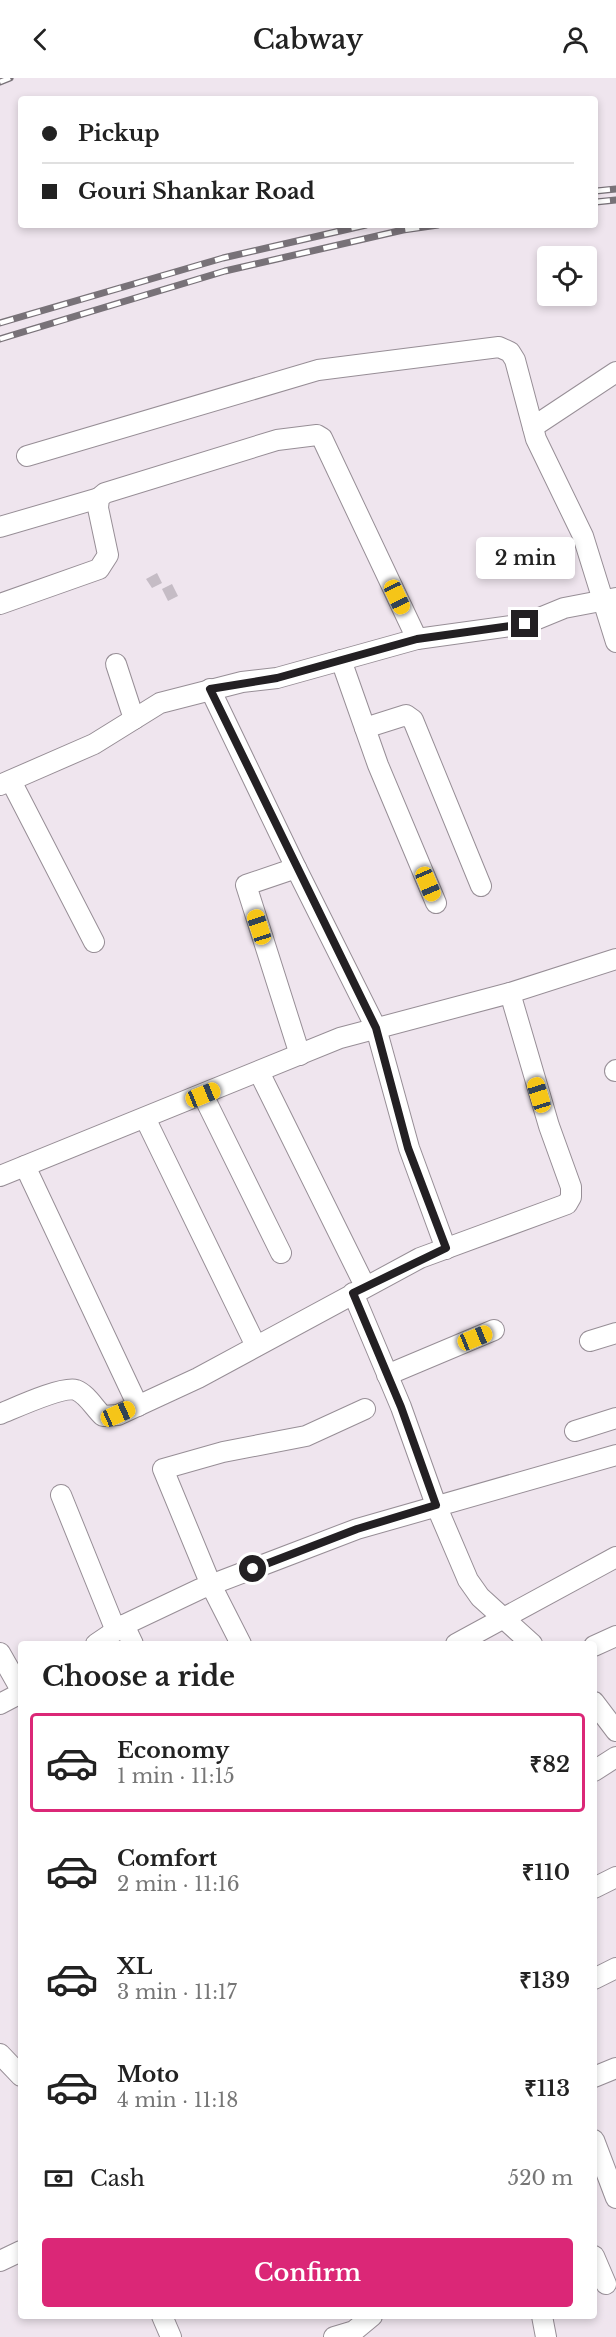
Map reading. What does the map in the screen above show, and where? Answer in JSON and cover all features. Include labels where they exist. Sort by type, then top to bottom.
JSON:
[{"type":"street","points":[[27,456],[318,370],[499,347],[510,351],[515,360],[533,427],[610,598],[616,642]]},
{"type":"street","points":[[533,427],[616,372]]},
{"type":"street","points":[[0,527],[99,498],[112,489],[277,440],[317,435],[322,438],[417,639]]},
{"type":"street","points":[[0,604],[99,570],[108,555],[98,508],[99,498]]},
{"type":"street","points":[[94,942],[6,783],[94,744],[160,703],[210,689],[277,678],[417,639],[525,624],[564,608],[610,598]]},
{"type":"street","points":[[341,660],[365,728],[436,903]]},
{"type":"street","points":[[116,664],[134,719]]},
{"type":"street","points":[[210,689],[376,1028],[408,1148],[446,1248]]},
{"type":"street","points":[[365,728],[397,716],[406,715],[413,720],[481,886]]},
{"type":"street","points":[[296,868],[246,885],[300,1055]]},
{"type":"street","points":[[0,1176],[340,1038],[510,993],[616,959]]},
{"type":"street","points":[[0,1414],[75,1389],[84,1394],[103,1416],[118,1414],[198,1377],[359,1290],[446,1248],[567,1204],[571,1197],[568,1175],[546,1117],[510,993]]},
{"type":"street","points":[[259,1072],[359,1290],[387,1375],[436,1505],[468,1580],[480,1597],[526,1641]]},
{"type":"street","points":[[203,1095],[281,1253]]},
{"type":"street","points":[[145,1118],[256,1346]]},
{"type":"street","points":[[25,1166],[138,1406]]},
{"type":"street","points":[[387,1375],[494,1330]]},
{"type":"street","points":[[590,1341],[616,1333]]},
{"type":"street","points":[[239,1641],[211,1585],[163,1469],[223,1452],[306,1436],[365,1410]]},
{"type":"street","points":[[575,1431],[616,1418]]},
{"type":"street","points":[[100,1641],[120,1628],[211,1585],[357,1529],[616,1455]]},
{"type":"street","points":[[61,1495],[120,1628],[131,1641]]},
{"type":"street","points":[[461,1641],[616,1557]]},
{"type":"street","points":[[597,1645],[616,1636]]},
{"type":"street","points":[[0,1653],[18,1686]]},
{"type":"street","points":[[0,1704],[18,1693]]},
{"type":"street","points":[[597,1705],[616,1731]]},
{"type":"street","points":[[597,1769],[616,1757]]},
{"type":"street","points":[[597,1886],[616,1877]]},
{"type":"street","points":[[597,1978],[616,1968]]},
{"type":"street","points":[[0,2054],[18,2073]]},
{"type":"street","points":[[597,2076],[616,2068]]},
{"type":"street","points":[[597,2148],[616,2198]]},
{"type":"street","points":[[0,2261],[18,2252]]},
{"type":"street","points":[[597,2264],[605,2284]]},
{"type":"street","points":[[163,2319],[171,2337]]},
{"type":"street","points":[[334,2337],[354,2331],[368,2319]]},
{"type":"street","points":[[543,2319],[546,2337]]},
{"type":"building","points":[[157,573],[162,583],[152,588],[146,579]]},
{"type":"building","points":[[172,584],[178,596],[168,601],[162,589]]},
{"type":"railway","points":[[0,82],[10,78]]},
{"type":"railway","points":[[598,191],[616,189]]},
{"type":"railway","points":[[598,202],[616,200]]},
{"type":"railway","points":[[0,323],[223,258],[353,228]]},
{"type":"railway","points":[[0,339],[225,271],[417,228]]},
{"type":"route","points":[[253,1569],[357,1529],[436,1505],[401,1407],[353,1293],[420,1258],[446,1248],[408,1148],[400,1110],[376,1028],[210,689],[277,678],[417,639],[525,624]]}]
